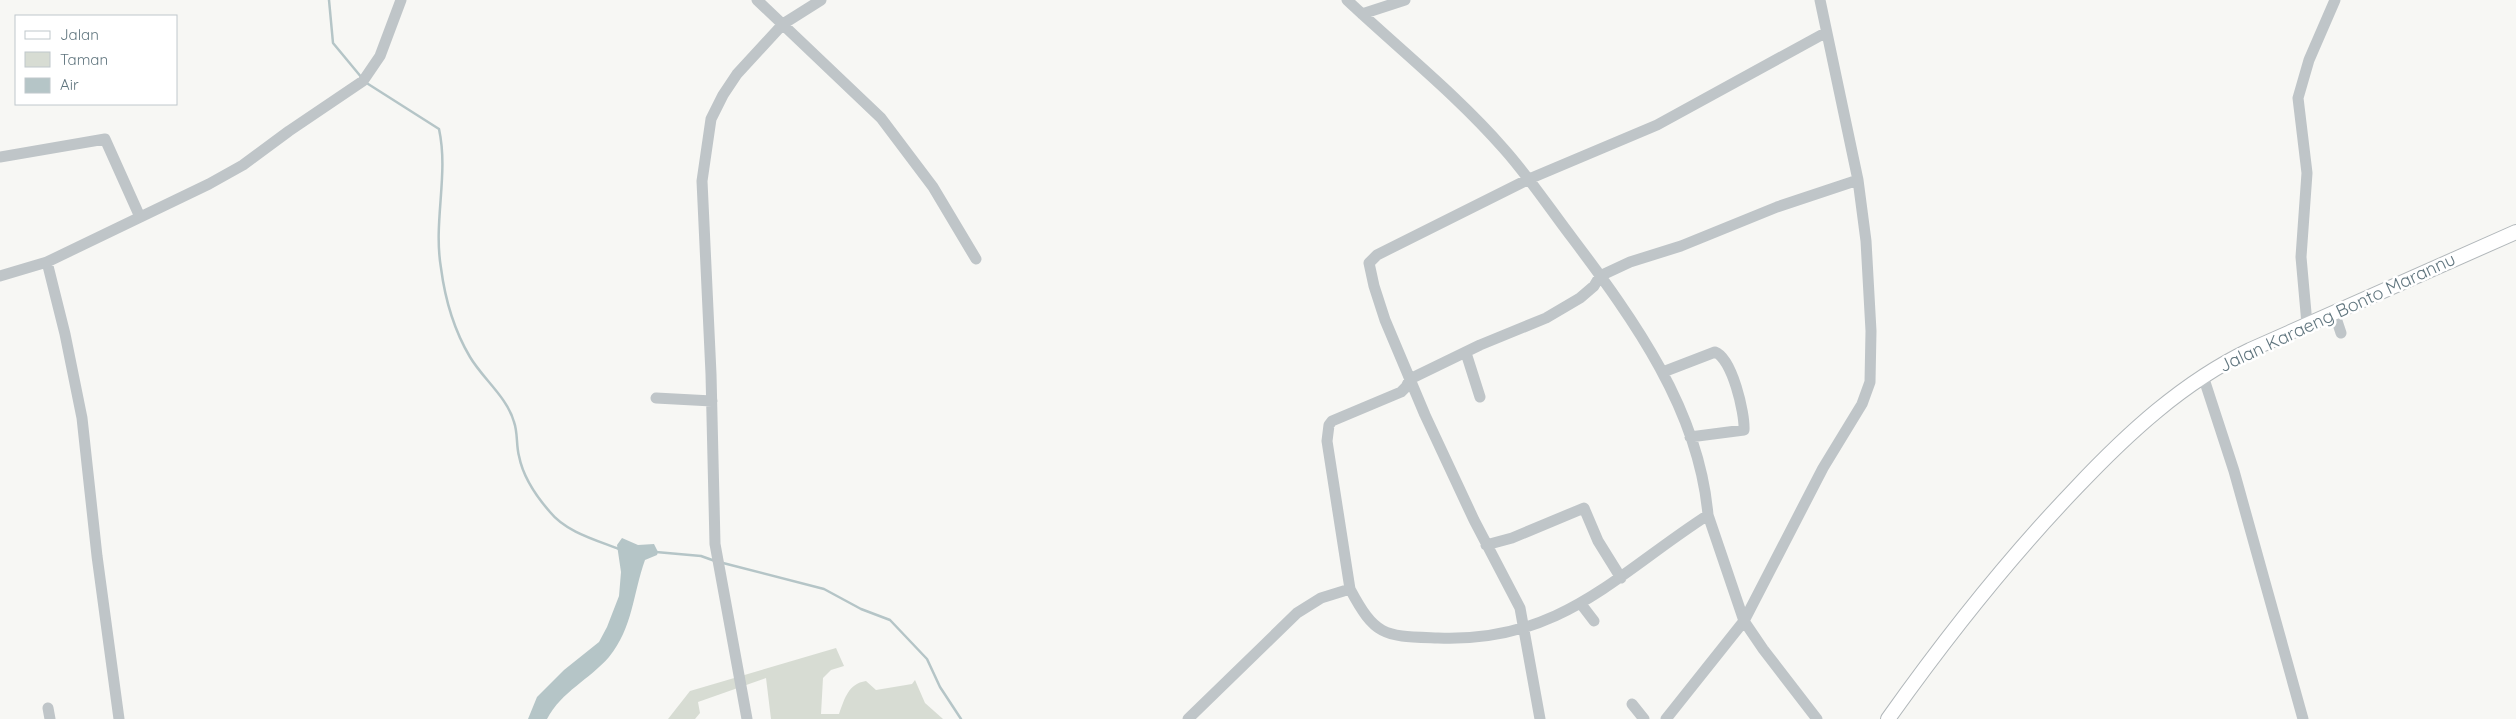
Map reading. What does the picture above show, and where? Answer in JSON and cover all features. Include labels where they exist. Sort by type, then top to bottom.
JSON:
[{"type":"main road","name":"Jalan Karaeng Bonto Marannu","points":[[1888,719],[1979,596],[2039,525],[2130,434],[2202,376],[2232,358],[2516,232]]},
{"type":"street","points":[[0,276],[47,262],[243,165],[289,131],[357,87],[366,78],[380,56],[401,0]]},
{"type":"street","points":[[757,0],[881,118],[933,187],[976,259]]},
{"type":"street","points":[[747,719],[715,544],[712,402],[702,181],[708,137],[716,108],[729,85],[782,24],[821,0]]},
{"type":"street","points":[[1347,0],[1472,114],[1529,179],[1641,332],[1663,372],[1690,436],[1707,500],[1708,515],[1744,621],[1817,719]]},
{"type":"street","points":[[1362,14],[1406,0]]},
{"type":"street","points":[[1666,719],[1744,621],[1823,468],[1868,391],[1871,362],[1866,240],[1858,180],[1825,33],[1820,0]]},
{"type":"street","points":[[2307,324],[2301,257],[2307,173],[2298,98],[2309,60],[2335,0]]},
{"type":"street","points":[[1540,719],[1520,608],[1486,545],[1410,379],[1385,320],[1369,263],[1377,255],[1529,179],[1658,125],[1825,33]]},
{"type":"street","points":[[0,157],[105,139],[140,217]]},
{"type":"street","points":[[1708,515],[1582,604],[1524,629],[1467,638],[1406,637],[1387,633],[1368,620],[1350,589],[1327,441],[1329,425],[1336,419],[1404,390],[1410,379],[1546,318],[1580,298],[1594,286],[1600,276],[1653,253],[1681,246],[1785,204],[1858,180]]},
{"type":"street","points":[[47,262],[82,418],[97,556],[119,719]]},
{"type":"street","points":[[2334,312],[2341,333]]},
{"type":"street","points":[[1663,372],[1714,352],[1722,356],[1733,380],[1739,396],[1744,430],[1690,436]]},
{"type":"street","points":[[1466,353],[1480,397]]},
{"type":"street","points":[[2202,376],[2234,471],[2303,719]]},
{"type":"street","points":[[656,398],[687,398],[712,402]]},
{"type":"street","points":[[1486,545],[1512,538],[1584,508],[1598,541],[1621,578]]},
{"type":"street","points":[[1188,719],[1296,613],[1321,598],[1350,589]]},
{"type":"street","points":[[1582,604],[1594,621]]},
{"type":"street","points":[[1632,704],[1644,719]]},
{"type":"green space","points":[[836,648],[844,666],[831,670],[823,678],[821,714],[839,714],[848,693],[855,685],[860,683],[866,681],[876,690],[912,684],[915,680],[925,703],[943,719],[771,719],[766,678],[698,702],[700,713],[695,719],[668,719],[690,691]]},
{"type":"water","points":[[622,538],[638,545],[654,544],[658,552],[657,555],[645,560],[628,622],[617,646],[601,665],[560,701],[547,719],[528,719],[537,697],[564,670],[599,642],[607,627],[619,596],[621,572],[617,545]]},
{"type":"waterway","points":[[329,0],[333,43],[362,78]]},
{"type":"waterway","points":[[365,82],[439,129],[442,146],[439,250],[448,303],[459,336],[470,357],[511,413],[521,464],[531,486],[550,512],[564,525],[582,535],[619,549]]},
{"type":"waterway","points":[[656,552],[701,556],[715,561]]},
{"type":"waterway","points":[[723,563],[824,589],[861,609],[890,620],[927,659],[940,687],[961,719]]}]
